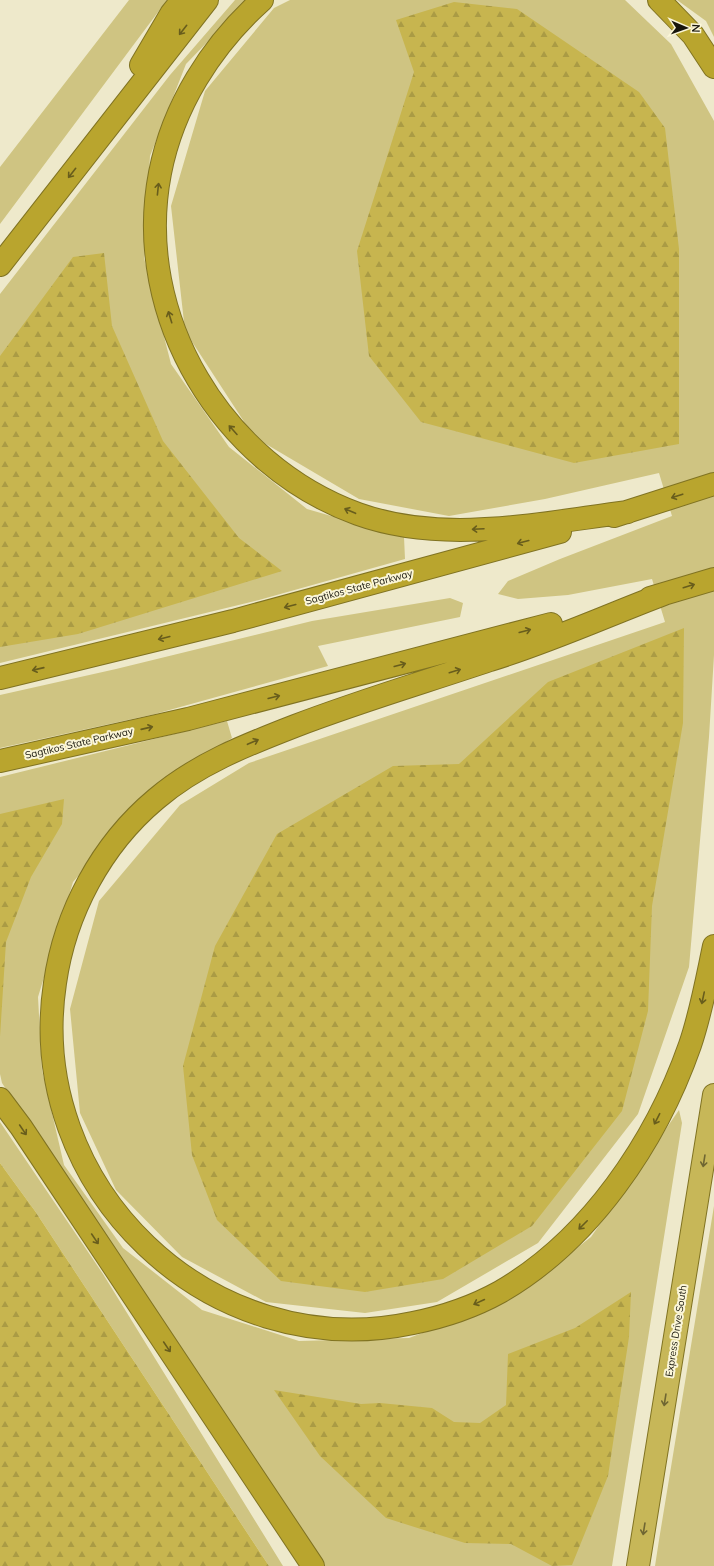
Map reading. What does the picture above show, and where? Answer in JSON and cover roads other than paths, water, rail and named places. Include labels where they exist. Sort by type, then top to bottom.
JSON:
[{"type":"highway","points":[[96,142],[171,14],[182,0]]},
{"type":"highway","points":[[0,265],[207,0]]},
{"type":"highway","points":[[262,0],[240,20],[196,78],[180,111],[168,141],[160,174],[156,231],[158,271],[175,335],[189,365],[207,396],[227,423],[249,447],[302,488],[358,515],[387,523],[418,528],[476,530],[628,512]]},
{"type":"highway","points":[[659,0],[693,35],[714,67]]},
{"type":"highway","name":"Sagtikos State Parkway","points":[[0,678],[233,621],[628,512],[714,484]]},
{"type":"highway","name":"Sagtikos State Parkway","points":[[0,761],[188,719],[424,658],[664,594],[714,579]]},
{"type":"highway","points":[[664,594],[494,659],[360,702],[263,738],[218,758],[186,776],[155,799],[131,823],[108,851],[75,910],[64,940],[52,1001],[54,1065],[61,1099],[71,1136],[102,1196],[125,1225],[148,1250],[179,1274],[209,1293],[239,1308],[270,1318],[304,1326],[367,1330],[400,1326],[432,1319],[467,1308],[500,1292],[531,1272],[559,1249],[583,1225],[613,1188],[642,1146],[673,1086],[689,1047],[698,1016],[714,946]]},
{"type":"highway","name":"Express Drive South","points":[[638,1566],[714,1095]]},
{"type":"highway","points":[[0,1099],[21,1127],[313,1566]]},
{"type":"highway","points":[[241,1459],[297,1566]]}]
